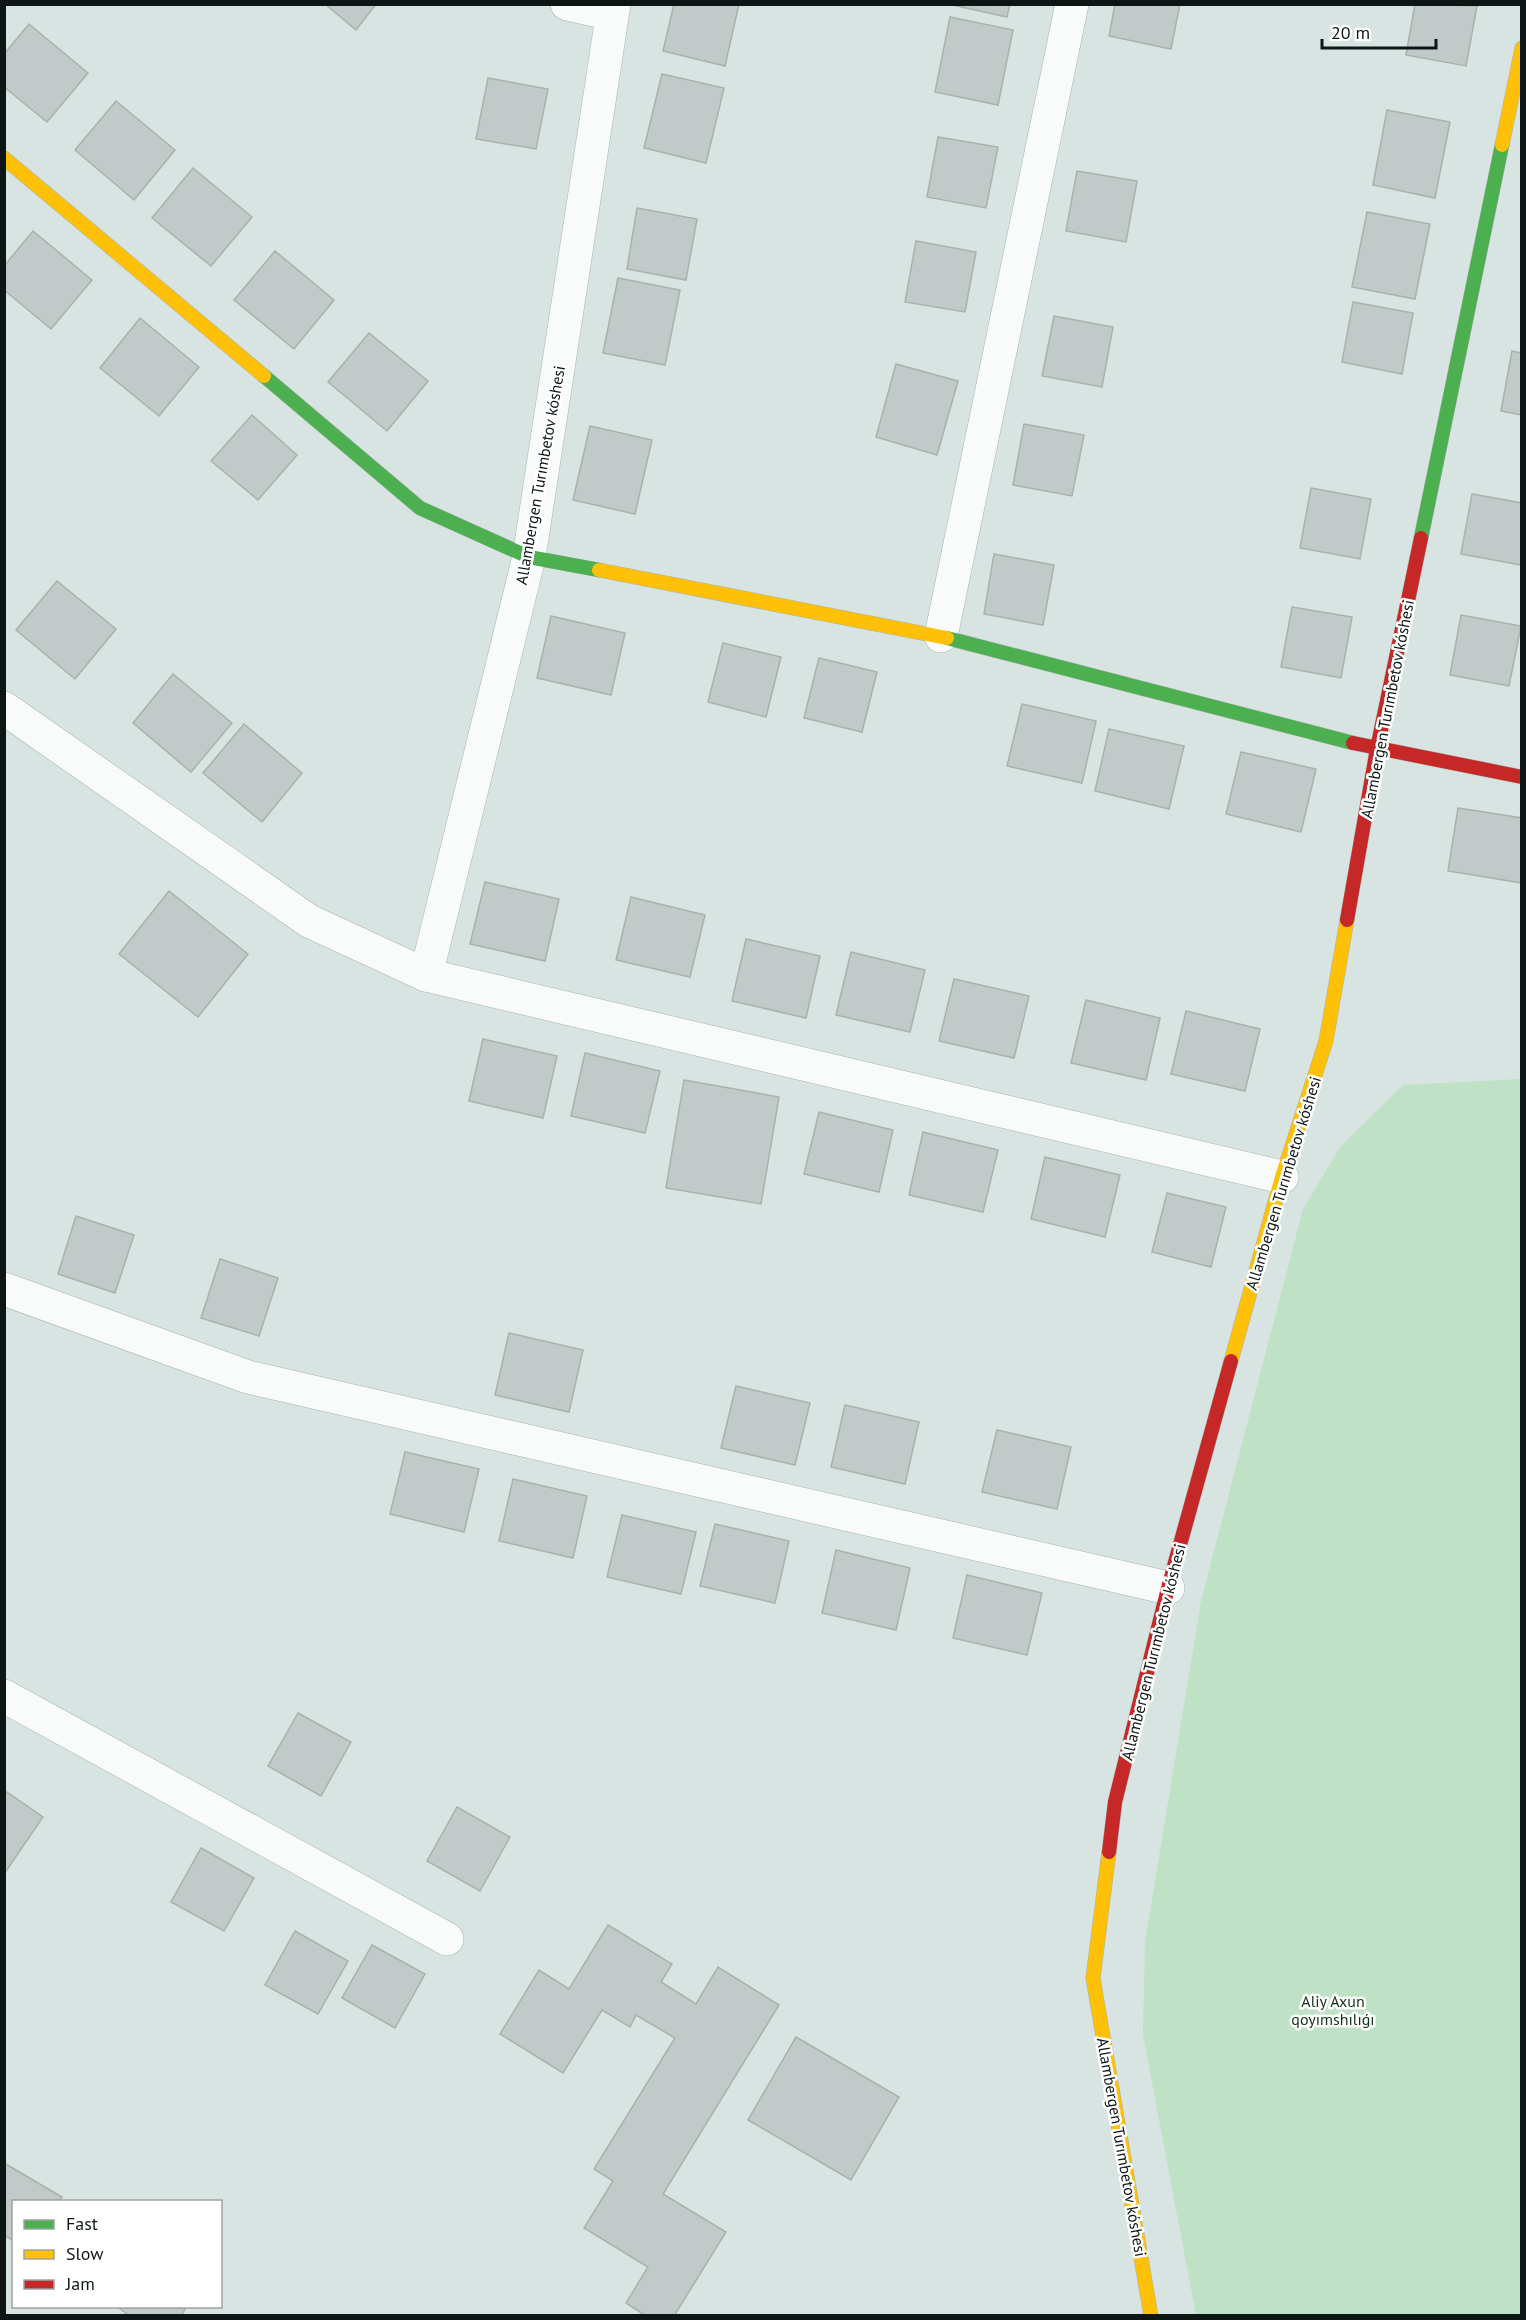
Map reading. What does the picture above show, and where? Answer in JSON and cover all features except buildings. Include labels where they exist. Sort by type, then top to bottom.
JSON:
[{"type":"street","points":[[567,4],[613,9]]},
{"type":"street","points":[[941,636],[1072,4]]},
{"type":"street","name":"Allambergen Turımbetov kóshesi","points":[[426,975],[529,557],[613,9]]},
{"type":"street","name":"Allambergen Turımbetov kóshesi","points":[[1151,2316],[1093,1978],[1115,1802],[1168,1588],[1282,1177],[1326,1041],[1377,750],[1521,48]]},
{"type":"street","points":[[4,158],[420,508],[529,557],[941,636],[1377,750],[1521,777]]},
{"type":"street","points":[[4,708],[309,921],[426,975],[1282,1177]]},
{"type":"street","points":[[4,1289],[248,1377],[1168,1588]]},
{"type":"street","points":[[4,1696],[447,1939]]},
{"type":"green space","name":"Aliy Axun qoyımshılıǵı","points":[[1521,1079],[1521,2315],[1196,2315],[1143,2035],[1145,1942],[1201,1601],[1303,1209],[1340,1147],[1403,1085]]},
{"type":"traffic: fast","points":[[1421,538],[1502,145]]},
{"type":"traffic: fast","points":[[264,376],[420,508],[529,557],[599,570]]},
{"type":"traffic: fast","points":[[947,638],[1353,743]]},
{"type":"traffic: slow","points":[[1502,145],[1522,48]]},
{"type":"traffic: slow","points":[[4,158],[264,376]]},
{"type":"traffic: slow","points":[[599,570],[947,638]]},
{"type":"traffic: slow","points":[[1231,1361],[1282,1177],[1326,1041],[1347,920]]},
{"type":"traffic: slow","points":[[1109,1852],[1093,1978],[1151,2316]]},
{"type":"traffic: jam","points":[[1347,920],[1377,749],[1421,538]]},
{"type":"traffic: jam","points":[[1353,743],[1522,777]]},
{"type":"traffic: jam","points":[[1109,1852],[1115,1802],[1168,1588],[1231,1361]]}]
